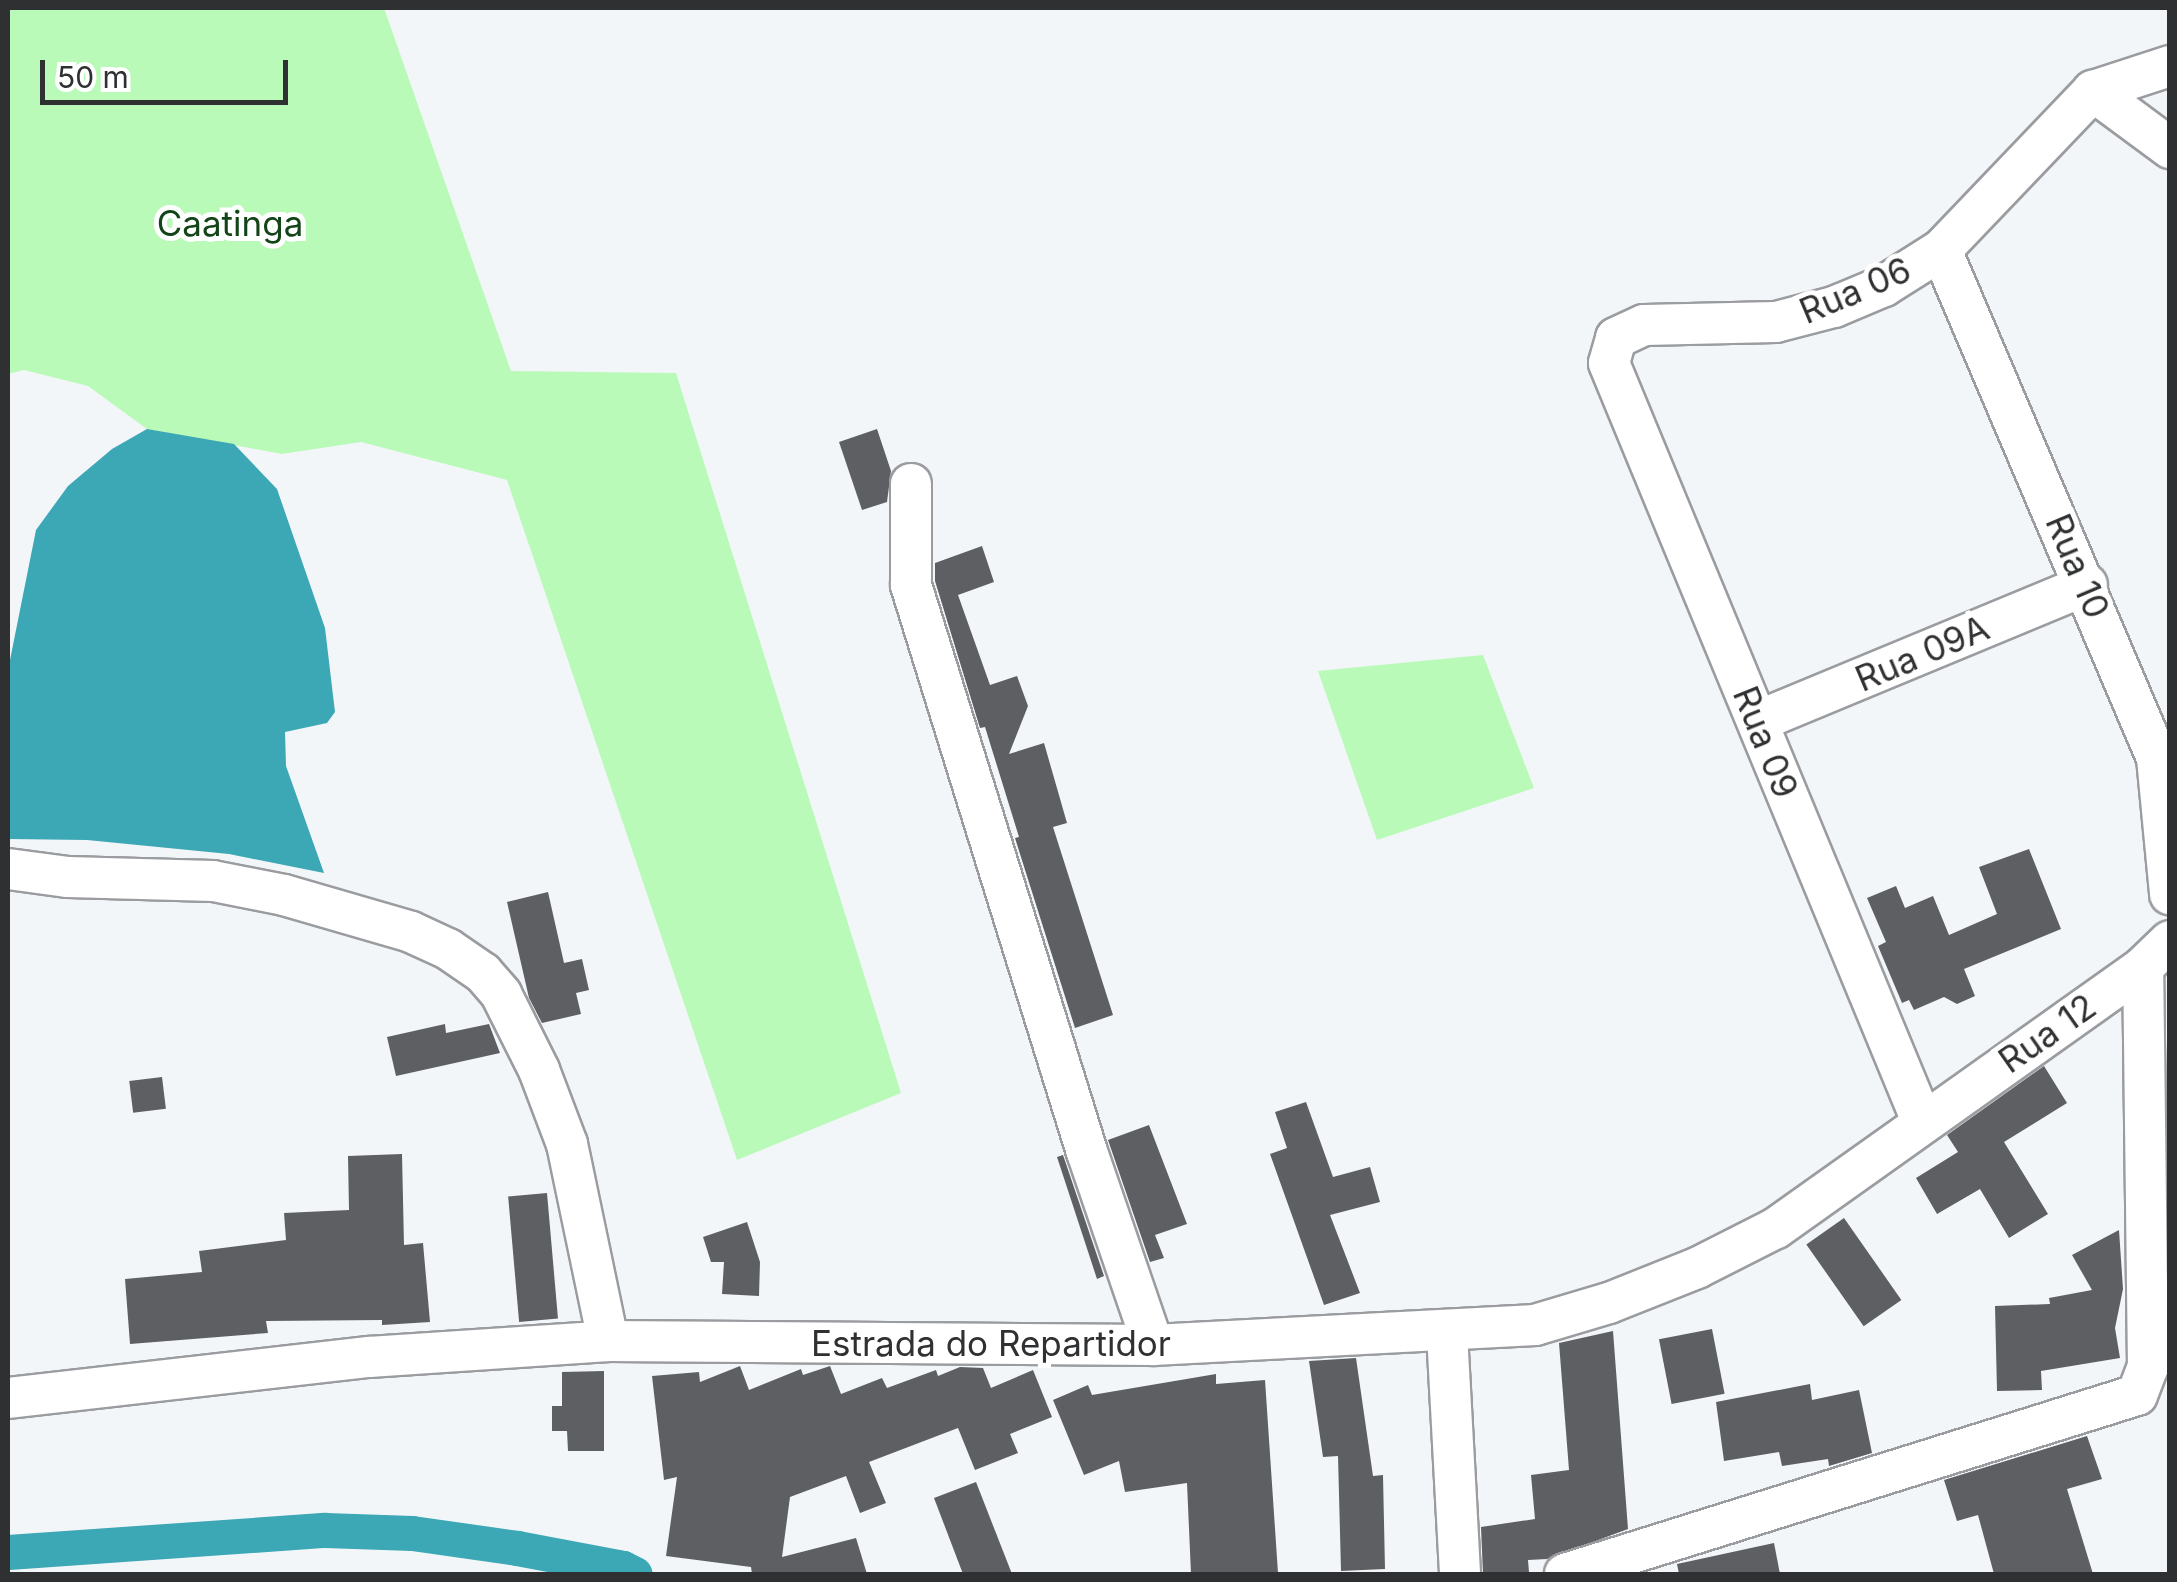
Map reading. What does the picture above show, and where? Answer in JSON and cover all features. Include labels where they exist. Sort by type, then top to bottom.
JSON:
[{"type":"street","name":"Rua 06","points":[[1609,363],[1616,338],[1644,324],[1776,322],[1834,307],[1884,286],[1942,250],[2093,92],[2170,66]]},
{"type":"street","points":[[2093,92],[2170,148]]},
{"type":"street","name":"Rua 10","points":[[1942,250],[2163,750],[2170,894]]},
{"type":"street","name":"Rua 09","points":[[1609,363],[1922,1122]]},
{"type":"street","points":[[910,484],[911,585],[1087,1152],[1153,1345]]},
{"type":"street","name":"Rua 09A","points":[[1758,721],[2087,584]]},
{"type":"street","points":[[8,869],[68,876],[214,882],[284,895],[410,932],[448,949],[483,973],[501,994],[538,1070],[567,1144],[608,1341]]},
{"type":"street","points":[[1565,1574],[2137,1396],[2148,1366],[2156,954]]},
{"type":"street","name":"Rua 12","points":[[1922,1122],[2156,954]]},
{"type":"street","name":"Estrada do Repartidor","points":[[8,1398],[369,1357],[608,1341],[1153,1345],[1447,1333],[1535,1325],[1609,1303],[1697,1268],[1776,1228],[1922,1122]]},
{"type":"street","points":[[1447,1333],[1460,1574]]},
{"type":"green space","name":"Caatinga","points":[[8,8],[384,8],[511,371],[676,373],[901,1093],[737,1160],[507,480],[361,442],[282,454],[147,429],[88,386],[24,370],[8,374]]},
{"type":"green space","points":[[1483,655],[1534,788],[1377,840],[1318,671]]},
{"type":"water","points":[[147,429],[234,444],[277,489],[325,628],[335,712],[327,723],[285,732],[286,766],[324,873],[229,854],[87,840],[8,839],[8,670],[36,530],[68,486],[112,449]]},
{"type":"building","points":[[877,429],[891,471],[887,502],[862,510],[839,442]]},
{"type":"building","points":[[982,546],[994,582],[958,595],[990,685],[1017,676],[1028,706],[1009,754],[1044,743],[1067,823],[1053,827],[1113,1015],[1075,1028],[1015,838],[1019,837],[985,727],[980,728],[935,581],[935,563]]},
{"type":"building","points":[[2029,849],[2061,929],[1964,969],[1975,996],[1957,1004],[1944,997],[1914,1010],[1909,1000],[1902,1003],[1878,946],[1886,942],[1867,898],[1896,886],[1905,908],[1933,896],[1949,935],[1997,914],[1979,867]]},
{"type":"building","points":[[548,892],[564,963],[582,959],[589,990],[576,993],[581,1014],[542,1023],[529,998],[507,902]]},
{"type":"building","points":[[445,1024],[446,1033],[489,1024],[500,1053],[396,1076],[387,1037]]},
{"type":"building","points":[[2044,1066],[2067,1103],[2004,1142],[2048,1214],[2009,1238],[1980,1189],[1937,1214],[1916,1178],[1958,1152],[1947,1135]]},
{"type":"building","points":[[162,1077],[166,1109],[133,1113],[129,1081]]},
{"type":"building","points":[[1306,1102],[1333,1177],[1370,1167],[1380,1202],[1330,1215],[1360,1293],[1324,1305],[1270,1154],[1287,1148],[1275,1112]]},
{"type":"building","points":[[1149,1125],[1187,1224],[1155,1235],[1164,1258],[1150,1262],[1108,1140]]},
{"type":"building","points":[[402,1154],[404,1245],[423,1243],[430,1322],[382,1325],[382,1320],[266,1321],[268,1333],[130,1344],[125,1279],[202,1272],[199,1251],[286,1240],[284,1213],[349,1210],[348,1156]]},
{"type":"building","points":[[1063,1155],[1104,1276],[1097,1279],[1057,1157]]},
{"type":"building","points":[[547,1193],[558,1319],[519,1322],[508,1196]]},
{"type":"building","points":[[1844,1218],[1901,1300],[1864,1326],[1806,1244]]},
{"type":"building","points":[[747,1222],[760,1262],[759,1296],[722,1294],[724,1262],[711,1262],[703,1237]]},
{"type":"building","points":[[2119,1230],[2123,1289],[2115,1328],[2120,1358],[2041,1371],[2042,1390],[1997,1391],[1995,1306],[2050,1304],[2049,1298],[2092,1290],[2072,1255]]},
{"type":"building","points":[[1712,1329],[1725,1394],[1672,1404],[1659,1339]]},
{"type":"building","points":[[1613,1331],[1628,1529],[1547,1559],[1528,1560],[1529,1572],[1483,1574],[1481,1527],[1535,1519],[1531,1475],[1569,1470],[1559,1343]]},
{"type":"building","points":[[1356,1358],[1373,1476],[1383,1475],[1385,1569],[1341,1571],[1338,1456],[1323,1457],[1309,1361]]},
{"type":"building","points":[[740,1366],[749,1390],[801,1369],[803,1375],[830,1366],[841,1394],[882,1378],[887,1388],[936,1370],[938,1376],[960,1367],[983,1368],[991,1388],[1033,1370],[1052,1417],[1010,1434],[1018,1453],[975,1470],[958,1428],[869,1462],[886,1503],[860,1513],[846,1476],[790,1497],[782,1557],[856,1538],[867,1574],[752,1574],[751,1567],[666,1556],[677,1477],[664,1480],[652,1376],[699,1372],[700,1382]]},
{"type":"building","points":[[604,1371],[604,1451],[568,1451],[567,1431],[552,1431],[552,1406],[562,1406],[562,1372]]},
{"type":"building","points":[[1216,1374],[1216,1384],[1265,1380],[1278,1573],[1191,1574],[1187,1483],[1125,1492],[1119,1461],[1084,1475],[1053,1400],[1088,1385],[1092,1395]]},
{"type":"building","points":[[1810,1384],[1812,1400],[1859,1390],[1872,1453],[1829,1466],[1828,1459],[1782,1466],[1779,1452],[1724,1461],[1716,1402]]},
{"type":"building","points":[[2087,1436],[2102,1479],[2067,1489],[2093,1574],[1994,1574],[1978,1515],[1957,1521],[1944,1480]]},
{"type":"building","points":[[976,1482],[1012,1574],[963,1574],[934,1498]]},
{"type":"building","points":[[1774,1543],[1780,1574],[1679,1574],[1677,1564]]},
{"type":"waterway","points":[[8,1552],[325,1530],[412,1533],[517,1548],[623,1568],[635,1574]]}]
